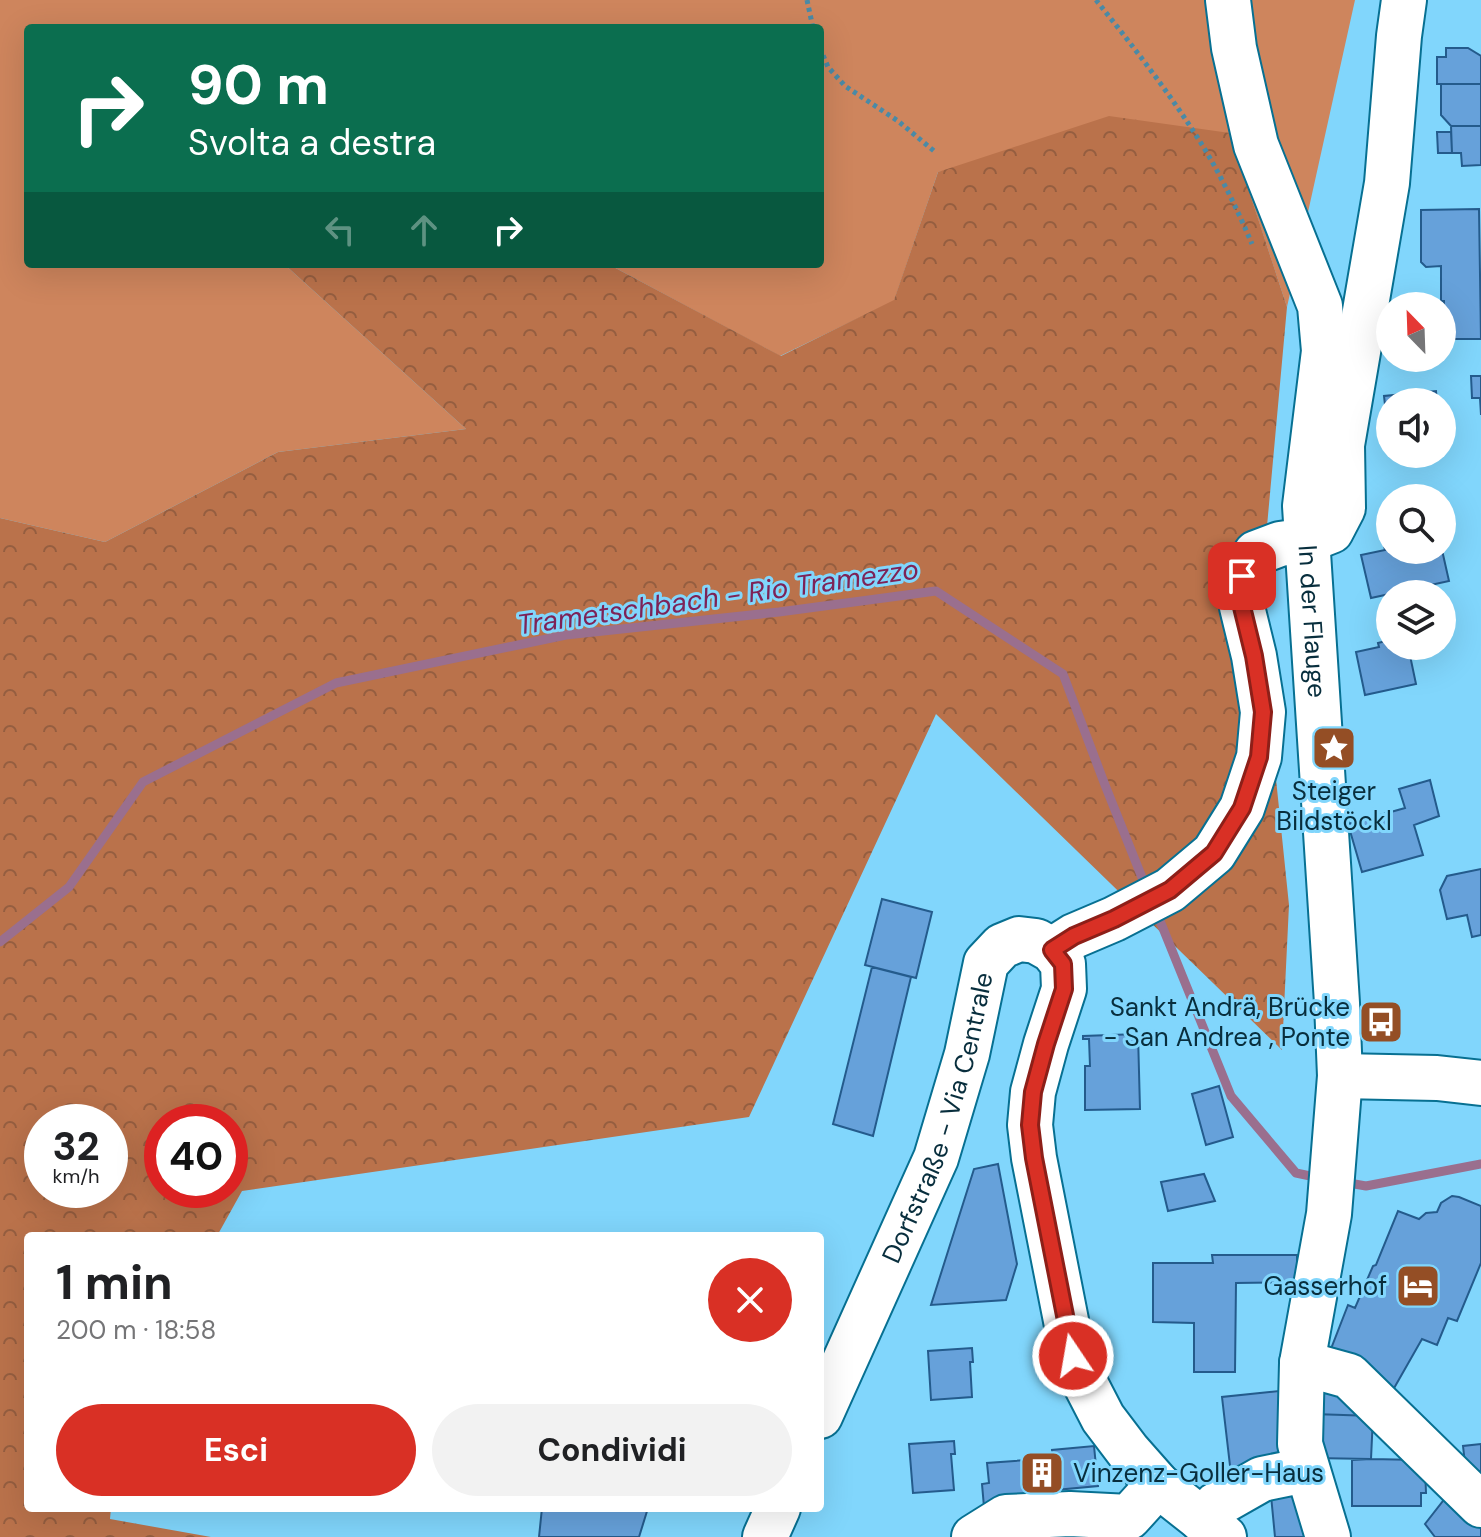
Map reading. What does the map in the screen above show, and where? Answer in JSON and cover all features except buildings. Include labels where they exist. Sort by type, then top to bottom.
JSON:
[{"type":"street","points":[[1213,1528],[1158,1485],[1103,1418],[1087,1387],[1073,1356],[1030,1125],[1033,1092],[1064,989],[1063,964],[1058,946],[1170,890],[1214,853],[1242,808],[1259,757],[1263,712],[1242,607],[1242,576],[1256,553],[1280,544],[1308,540],[1305,506],[1324,351],[1320,306],[1256,145],[1234,48],[1228,0]]},
{"type":"street","name":"In der Flauge","points":[[1340,1076],[1308,540],[1331,531],[1343,508],[1342,445],[1387,183],[1404,0]]},
{"type":"street","name":"Dorfstraße - Via Centrale","points":[[824,1407],[936,1158],[967,1054],[986,963],[1002,946],[1019,939],[1058,946]]},
{"type":"street","points":[[1328,1537],[1300,1444],[1302,1363],[1329,1214],[1340,1076],[1437,1078],[1481,1083]]},
{"type":"street","points":[[1302,1363],[1349,1376],[1481,1505]]},
{"type":"street","points":[[1213,1528],[1216,1505],[1262,1479],[1306,1470]]},
{"type":"street","points":[[974,1537],[1006,1517],[1070,1514],[1129,1517],[1158,1485]]},
{"type":"street","points":[[765,1537],[776,1512]]},
{"type":"path","points":[[807,0],[812,24]]},
{"type":"path","points":[[1096,0],[1151,70],[1200,141],[1256,252]]},
{"type":"path","points":[[824,58],[828,67],[845,86],[898,121],[934,151]]},
{"type":"shaded area","points":[[0,0],[1355,0],[1287,307],[1230,134],[938,172],[894,301],[780,356],[615,268],[824,268],[824,24],[24,24],[24,268],[288,268],[466,429],[278,452],[105,542],[0,518]]},
{"type":"green space","points":[[1109,116],[1230,133],[1287,307],[1259,614],[1289,905],[1282,1050],[936,714],[749,1117],[248,1190],[248,1104],[144,1104],[144,1208],[233,1208],[219,1232],[24,1232],[24,1512],[111,1512],[110,1519],[211,1537],[0,1537],[0,518],[105,542],[278,452],[466,429],[288,268],[616,268],[781,356],[894,300],[938,172]]},
{"type":"waterway","name":"Trametschbach - Rio Tramezzo","points":[[0,942],[69,887],[143,782],[336,683],[566,635],[936,591],[1063,674],[1147,890]]},
{"type":"waterway","name":"Trametschbach - Rio Tramezzo","points":[[1156,911],[1231,1096],[1296,1173],[1320,1178]]},
{"type":"waterway","name":"Trametschbach - Rio Tramezzo","points":[[1343,1182],[1366,1186],[1481,1164]]},
{"type":"place","name":"Steiger Bildstöckl","points":[[1334,748]]},
{"type":"place","name":"Sankt Andrä, Brücke - San Andrea , Ponte","points":[[1381,1022]]},
{"type":"place","name":"Gasserhof","points":[[1418,1286]]},
{"type":"place","name":"Vinzenz-Goller-Haus","points":[[1042,1473]]},
{"type":"route","points":[[1073,1356],[1030,1125],[1033,1092],[1064,989],[1063,964],[1052,950],[1074,936],[1170,890],[1214,853],[1242,808],[1259,757],[1263,712],[1242,607],[1242,576]]}]
